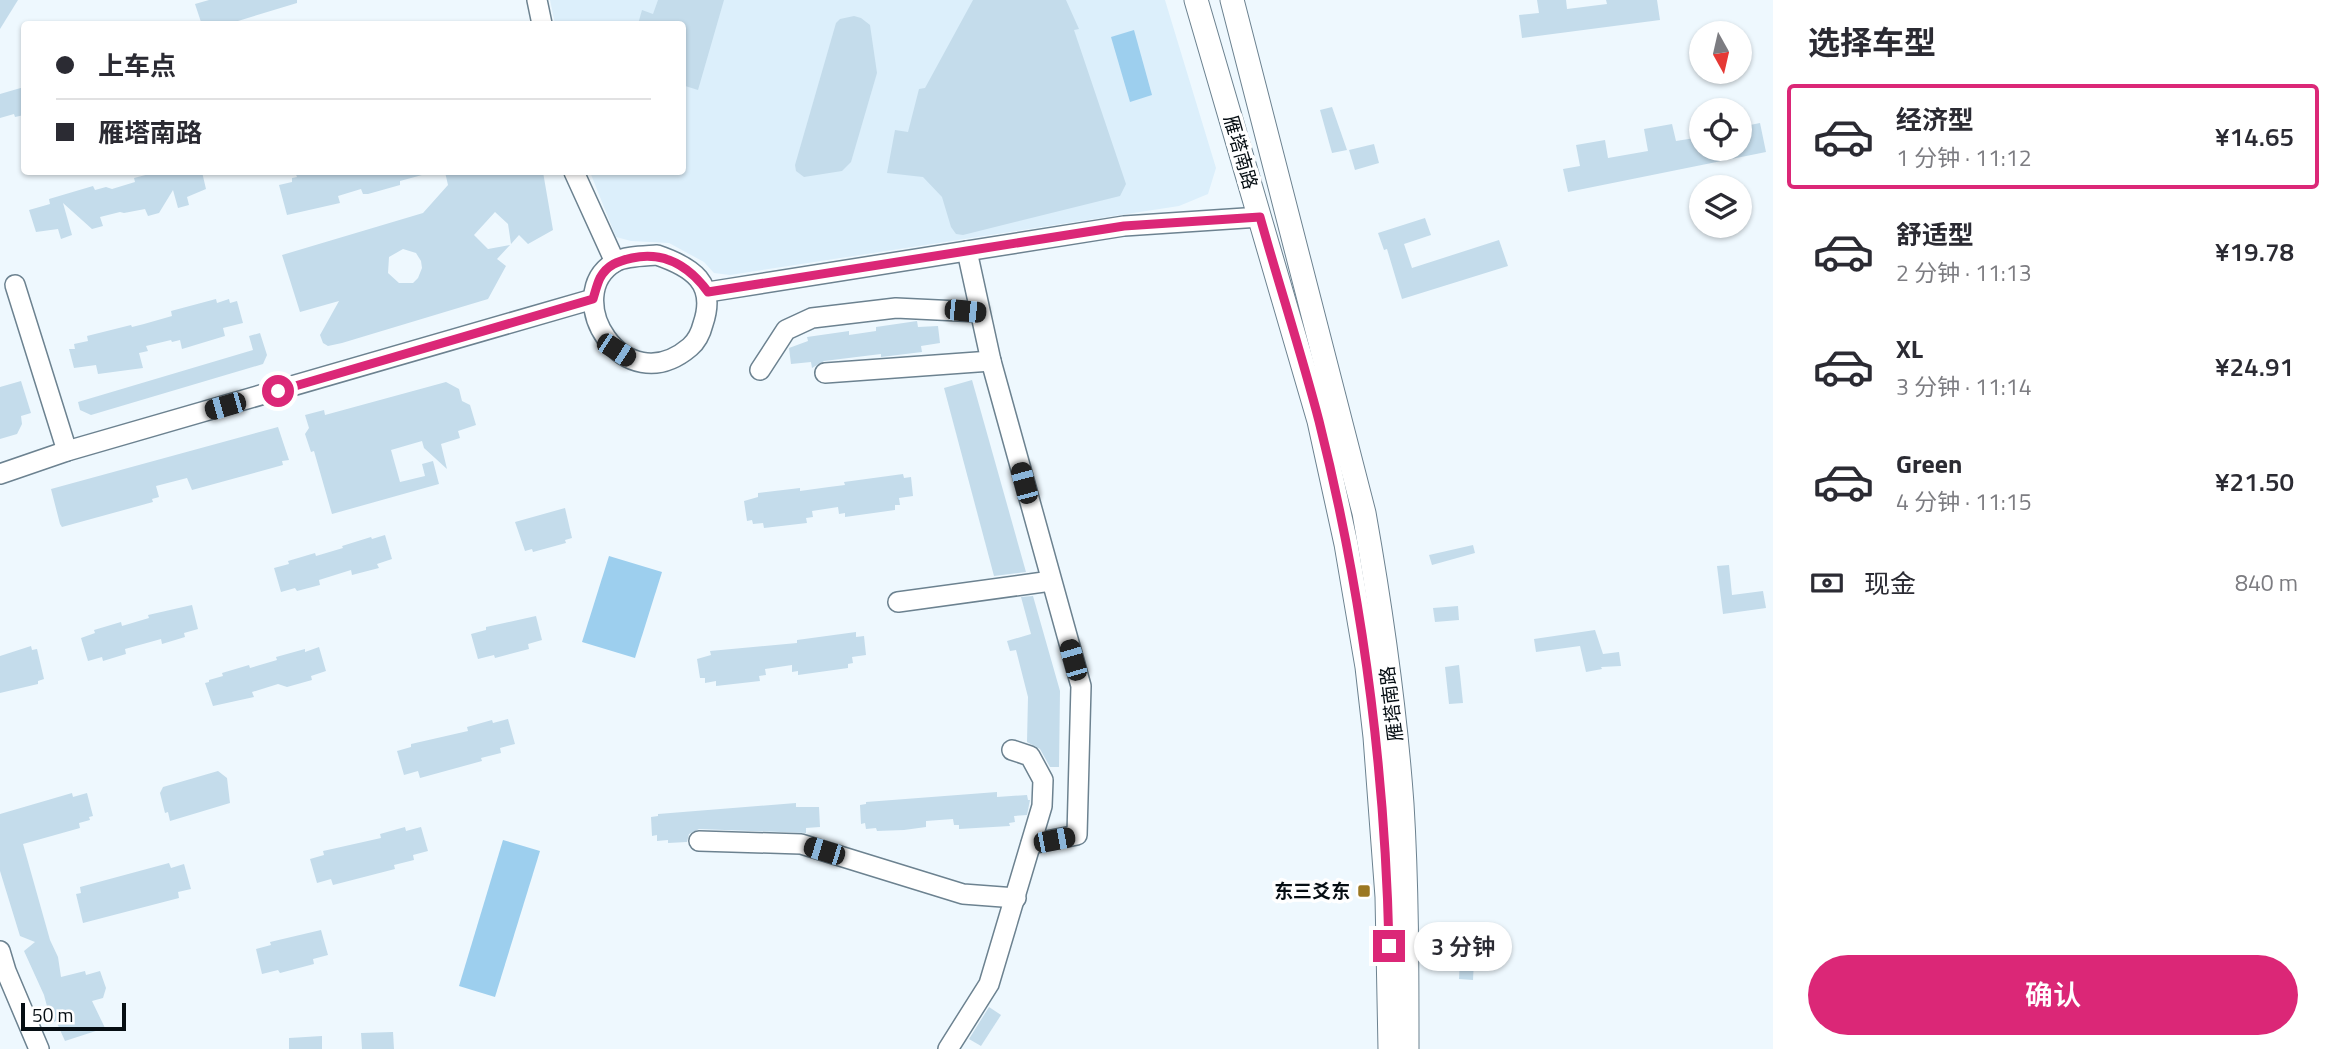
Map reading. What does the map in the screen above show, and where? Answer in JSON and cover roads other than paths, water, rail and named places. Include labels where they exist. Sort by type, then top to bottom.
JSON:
[{"type":"main road","name":"雁塔南路","points":[[1196,0],[1319,421],[1346,544],[1367,667],[1376,750],[1387,897],[1390,1049]]},
{"type":"main road","name":"雁塔南路","points":[[1231,0],[1364,513],[1373,564],[1402,802],[1407,1049]]},
{"type":"street","points":[[537,0],[540,21]]},
{"type":"street","points":[[575,175],[615,261]]},
{"type":"street","points":[[708,292],[1124,226],[1260,217]]},
{"type":"street","points":[[967,251],[991,361],[1081,686],[1077,835],[1031,844]]},
{"type":"street","points":[[657,255],[692,272],[708,292],[707,313],[700,334],[691,346],[658,362],[635,362],[616,350],[601,333],[593,299],[600,276],[615,261],[657,255]]},
{"type":"street","points":[[15,285],[67,451]]},
{"type":"street","points":[[0,474],[67,451],[593,299]]},
{"type":"street","points":[[761,370],[786,330],[812,318],[896,308],[979,312]]},
{"type":"street","points":[[825,373],[991,361]]},
{"type":"street","points":[[898,602],[1051,581]]},
{"type":"street","points":[[948,1049],[989,984],[1042,806],[1043,780],[1030,756],[1012,750]]},
{"type":"street","points":[[699,841],[801,844],[963,894],[1016,898]]},
{"type":"street","points":[[0,951],[39,1049]]},
{"type":"place","name":"东三爻东","points":[[1364,891]]}]
